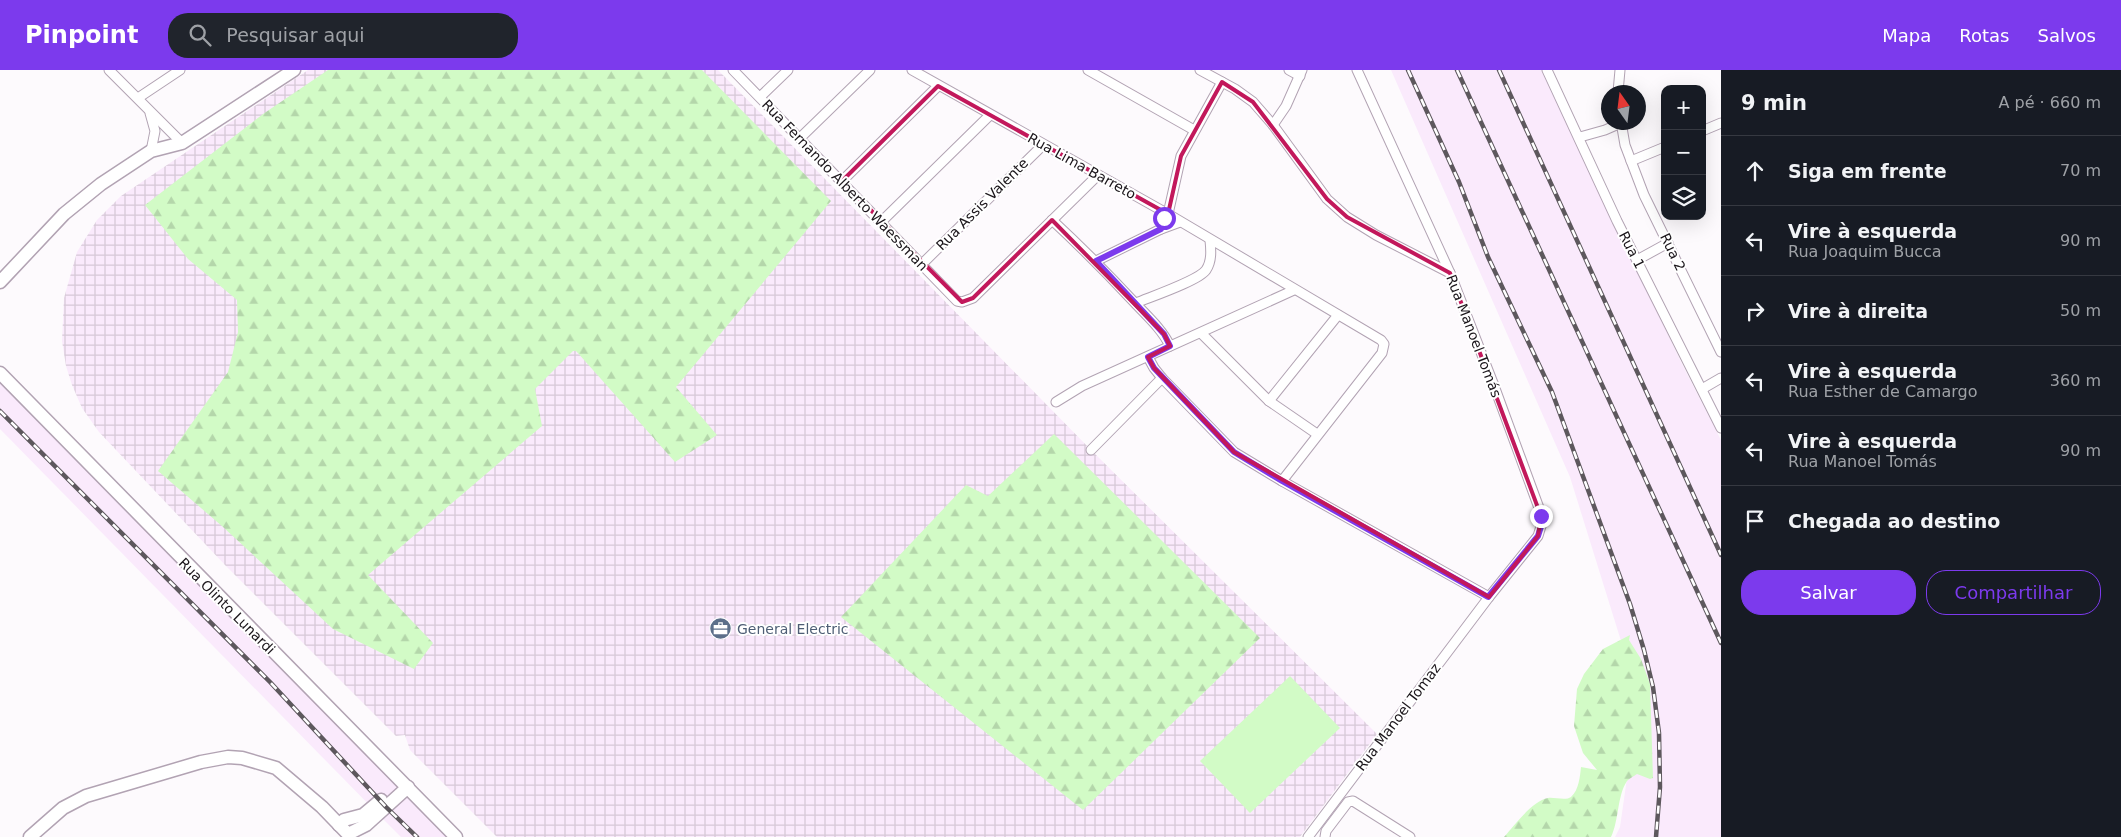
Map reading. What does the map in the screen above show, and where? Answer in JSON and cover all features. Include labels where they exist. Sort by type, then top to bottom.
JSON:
[{"type":"street","points":[[109,70],[182,143]]},
{"type":"street","points":[[138,98],[180,70]]},
{"type":"street","points":[[0,282],[64,214],[84,196],[151,151],[182,143],[294,70]]},
{"type":"street","name":"Rua Fernando Alberto Waessman","points":[[733,70],[957,301],[962,302],[973,298],[1052,220]]},
{"type":"street","points":[[760,97],[788,70]]},
{"type":"street","points":[[800,138],[870,70]]},
{"type":"street","name":"Rua Lima Barreto","points":[[912,70],[1042,145],[1168,214],[1381,340],[1384,344],[1382,353],[1317,434]]},
{"type":"street","points":[[1088,70],[1194,130]]},
{"type":"street","points":[[1200,70],[1246,95],[1273,125],[1327,199],[1346,216],[1376,235],[1450,273]]},
{"type":"street","points":[[1273,125],[1286,106],[1301,73],[1289,70]]},
{"type":"street","name":"Rua Manoel Tomás","points":[[1357,70],[1450,273],[1493,383],[1541,516],[1542,523],[1538,536],[1488,597]]},
{"type":"street","name":"Rua 1","points":[[1547,70],[1637,260],[1721,428]]},
{"type":"street","points":[[1619,85],[1620,70]]},
{"type":"street","points":[[1161,229],[1168,214],[1181,156],[1222,82]]},
{"type":"street","points":[[842,181],[938,86]]},
{"type":"street","points":[[150,113],[155,131],[151,151]]},
{"type":"street","points":[[881,222],[990,115]]},
{"type":"street","points":[[1704,130],[1721,123]]},
{"type":"street","points":[[1580,137],[1605,130]]},
{"type":"street","name":"Rua 2","points":[[1622,130],[1625,145],[1644,195],[1721,352]]},
{"type":"street","name":"Rua Assis Valente","points":[[922,264],[1042,145]]},
{"type":"street","points":[[1631,161],[1661,149]]},
{"type":"street","points":[[1098,175],[1052,220],[1096,261],[1136,303],[1164,334],[1170,346]]},
{"type":"street","points":[[1096,261],[1161,229],[1180,222]]},
{"type":"street","points":[[1136,303],[1202,275],[1208,267],[1212,252],[1210,240]]},
{"type":"street","points":[[1637,260],[1668,243]]},
{"type":"street","points":[[1212,252],[1219,245]]},
{"type":"street","points":[[1056,402],[1082,386],[1294,290]]},
{"type":"street","points":[[1269,401],[1338,315]]},
{"type":"street","points":[[1201,333],[1269,401],[1317,434],[1282,481]]},
{"type":"street","points":[[1148,357],[1162,378],[1234,452],[1488,597]]},
{"type":"street","name":"Rua Olinto Lunardi","points":[[0,373],[456,837]]},
{"type":"street","points":[[1092,450],[1162,378]]},
{"type":"street","points":[[1702,390],[1721,378]]},
{"type":"street","name":"Rua Manoel Tomaz","points":[[1308,837],[1488,597]]},
{"type":"street","points":[[30,837],[63,808],[86,796],[201,762],[228,757],[242,758],[276,768],[351,830],[360,816],[404,784]]},
{"type":"street","points":[[1325,837],[1326,831],[1348,802],[1353,801],[1410,837]]},
{"type":"highlighted area","points":[[1222,82],[1253,102],[1327,199],[1347,217],[1450,273],[1541,516],[1538,536],[1489,597],[1234,452],[1154,368],[1148,357],[1170,346],[1164,334],[1052,220],[973,298],[962,302],[842,181],[938,86],[1168,214],[1181,156]]},
{"type":"shaded area","name":"General Electric","points":[[308,70],[718,70],[1091,450],[1377,734],[1300,837],[497,837],[410,750],[405,735],[396,736],[225,565],[99,432],[82,408],[66,366],[62,341],[64,298],[77,252],[97,220],[121,196]]},
{"type":"shaded area","points":[[1391,70],[1541,70],[1683,366],[1721,440],[1721,837],[1615,837],[1620,827],[1627,778],[1626,657],[1570,477]]},
{"type":"shaded area","points":[[0,373],[456,837],[401,837],[385,821],[0,429]]},
{"type":"green space","points":[[328,70],[702,70],[831,201],[676,387],[717,435],[675,462],[576,351],[573,351],[535,389],[542,426],[368,575],[433,643],[414,669],[333,629],[223,527],[158,471],[228,372],[238,332],[237,300],[188,259],[145,205],[263,114]]},
{"type":"green space","points":[[1054,434],[1260,638],[1083,810],[841,617],[966,485],[988,496]]},
{"type":"green space","points":[[1630,635],[1629,640],[1641,659],[1650,684],[1653,778],[1650,779],[1637,774],[1627,781],[1621,794],[1614,831],[1611,837],[1504,837],[1524,814],[1542,800],[1571,797],[1580,779],[1581,767],[1597,770],[1583,753],[1574,726],[1577,689],[1584,674],[1603,649]]},
{"type":"green space","points":[[1290,676],[1340,728],[1250,813],[1200,761]]},
{"type":"railway","points":[[1408,70],[1459,182],[1488,257],[1552,392],[1630,604],[1653,687],[1659,733],[1660,787],[1656,837]]},
{"type":"railway","points":[[1457,70],[1721,643]]},
{"type":"railway","points":[[1499,70],[1721,555]]},
{"type":"railway","points":[[0,411],[270,682],[386,807],[417,837]]},
{"type":"place","name":"General Electric","points":[[721,629]]},
{"type":"route","points":[[1164,218],[1161,229],[1096,261],[1164,334],[1170,346],[1148,357],[1154,368],[1234,452],[1488,597],[1538,536],[1542,523],[1541,516]]}]
